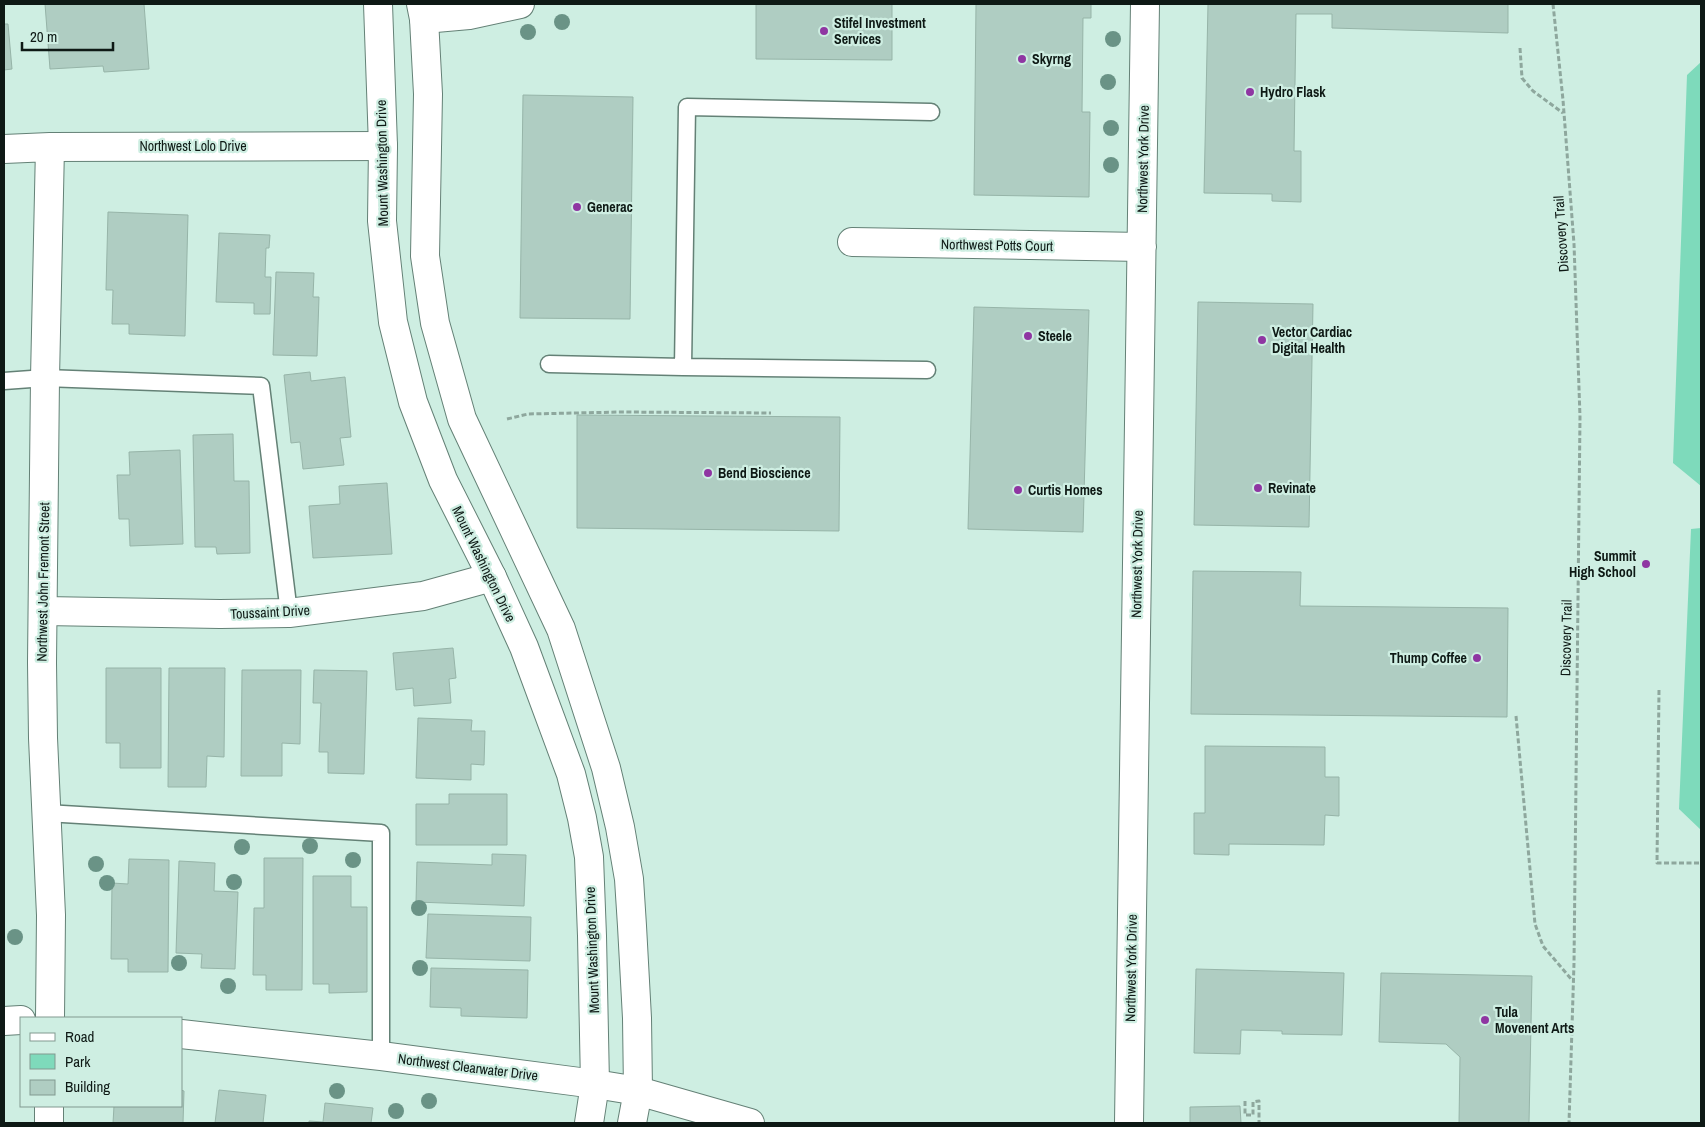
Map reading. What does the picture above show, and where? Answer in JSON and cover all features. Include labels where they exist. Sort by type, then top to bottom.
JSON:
[{"type":"street","name":"Mount Washington Drive","points":[[378,4],[383,146],[382,221],[393,322],[414,402],[443,480],[492,577],[524,647],[571,774],[582,818],[589,857],[592,946],[595,1084],[589,1123]]},
{"type":"street","points":[[520,4],[468,15],[422,12],[428,94],[425,256],[435,323],[462,419],[561,629],[606,768],[620,827],[629,879],[638,1091],[632,1123]]},
{"type":"street","name":"Northwest York Drive","points":[[1129,1123],[1145,4]]},
{"type":"street","name":"Northwest Lolo Drive","points":[[4,149],[50,146],[383,146]]},
{"type":"street","name":"Northwest John Fremont Street","points":[[50,146],[45,378],[43,738],[51,915],[50,1017]]},
{"type":"street","name":"Northwest Potts Court","points":[[852,242],[1142,247]]},
{"type":"street","name":"Toussaint Drive","points":[[44,612],[289,613],[422,596],[492,577]]},
{"type":"street","points":[[4,1021],[20,1020]]},
{"type":"street","name":"Northwest Clearwater Drive","points":[[182,1034],[381,1056],[595,1084],[638,1091],[750,1123]]},
{"type":"street","points":[[48,1123],[49,1107]]},
{"type":"lane","points":[[683,366],[687,108],[931,112]]},
{"type":"lane","points":[[550,364],[927,370]]},
{"type":"lane","points":[[4,381],[45,378],[261,386],[289,613]]},
{"type":"lane","points":[[46,813],[381,833],[381,1056]]},
{"type":"path","name":"Discovery Trail","points":[[1553,4],[1574,244],[1580,417],[1573,981],[1569,1123]]},
{"type":"path","points":[[1520,48],[1522,78],[1533,91],[1564,114]]},
{"type":"path","points":[[507,419],[528,414],[622,412],[771,413]]},
{"type":"path","points":[[1659,690],[1657,863],[1701,863]]},
{"type":"path","points":[[1516,716],[1535,924],[1543,946],[1573,981]]},
{"type":"path","points":[[1245,1102],[1245,1115],[1253,1115],[1253,1102],[1259,1101],[1259,1123]]},
{"type":"green space","points":[[1701,62],[1701,486],[1673,463],[1687,75]]},
{"type":"green space","points":[[1701,528],[1701,830],[1679,809],[1691,529]]},
{"type":"building","points":[[45,4],[144,4],[149,69],[104,72],[103,66],[50,69]]},
{"type":"building","name":"Stifel Investment Services","points":[[756,4],[892,4],[892,60],[756,59]]},
{"type":"building","points":[[976,4],[1091,4],[1091,18],[1083,18],[1082,112],[1090,112],[1089,197],[974,195]]},
{"type":"building","name":"Hydro Flask","points":[[1208,4],[1508,4],[1508,33],[1332,28],[1332,14],[1296,14],[1294,151],[1301,151],[1301,202],[1272,201],[1272,194],[1204,193]]},
{"type":"building","points":[[4,24],[8,24],[12,69],[4,70]]},
{"type":"building","name":"Generac","points":[[523,95],[633,97],[630,319],[520,318]]},
{"type":"building","points":[[108,212],[188,215],[185,336],[129,334],[129,324],[112,324],[113,290],[106,290]]},
{"type":"building","points":[[219,233],[270,235],[269,248],[266,248],[265,277],[271,277],[270,314],[254,314],[254,303],[216,302]]},
{"type":"building","points":[[276,272],[314,273],[313,297],[319,297],[317,356],[273,355]]},
{"type":"building","points":[[1198,302],[1313,304],[1309,527],[1194,525]]},
{"type":"building","points":[[974,307],[1089,310],[1083,532],[968,529]]},
{"type":"building","points":[[310,372],[311,381],[345,377],[351,437],[340,438],[344,465],[303,469],[300,442],[291,443],[284,375]]},
{"type":"building","name":"Bend Bioscience","points":[[577,415],[840,417],[839,531],[577,528]]},
{"type":"building","points":[[233,434],[234,481],[249,481],[250,553],[217,554],[216,547],[195,547],[193,435]]},
{"type":"building","points":[[180,450],[183,544],[130,546],[129,519],[119,519],[117,475],[130,475],[129,452]]},
{"type":"building","points":[[387,483],[392,554],[313,558],[309,506],[340,504],[339,486]]},
{"type":"building","points":[[1193,571],[1301,572],[1300,606],[1508,608],[1507,717],[1191,714]]},
{"type":"building","points":[[453,648],[456,678],[449,679],[451,703],[414,706],[413,688],[396,690],[393,653]]},
{"type":"building","points":[[106,668],[161,668],[161,768],[120,768],[120,743],[106,743]]},
{"type":"building","points":[[169,668],[225,668],[224,757],[207,756],[206,787],[168,787]]},
{"type":"building","points":[[242,670],[301,670],[300,744],[282,743],[282,776],[241,776]]},
{"type":"building","points":[[314,670],[367,671],[364,774],[328,773],[328,752],[319,752],[321,703],[313,703]]},
{"type":"building","points":[[418,718],[472,720],[471,731],[485,731],[484,765],[471,764],[471,780],[416,778]]},
{"type":"building","points":[[1205,746],[1325,747],[1325,777],[1339,777],[1339,816],[1325,815],[1324,845],[1229,844],[1229,855],[1194,854],[1194,813],[1205,813]]},
{"type":"building","points":[[449,794],[507,794],[507,845],[416,845],[416,804],[449,804]]},
{"type":"building","points":[[492,854],[526,855],[524,906],[416,902],[417,862],[492,865]]},
{"type":"building","points":[[264,858],[303,858],[302,990],[266,990],[266,975],[253,975],[254,908],[264,908]]},
{"type":"building","points":[[129,859],[169,860],[168,972],[128,972],[128,959],[111,959],[112,883],[128,884]]},
{"type":"building","points":[[179,861],[215,863],[214,891],[238,892],[235,969],[201,968],[202,954],[176,953]]},
{"type":"building","points":[[313,876],[351,876],[351,907],[367,907],[367,992],[329,993],[329,984],[313,984]]},
{"type":"building","points":[[428,914],[531,917],[530,961],[426,958]]},
{"type":"building","points":[[431,968],[528,970],[527,1018],[461,1016],[461,1008],[430,1007]]},
{"type":"building","points":[[1196,969],[1344,973],[1342,1035],[1282,1034],[1282,1031],[1241,1030],[1240,1054],[1194,1053]]},
{"type":"building","points":[[1381,973],[1532,976],[1529,1123],[1459,1123],[1460,1057],[1446,1044],[1379,1042]]},
{"type":"building","points":[[182,1090],[184,1091],[183,1123],[113,1123],[114,1107],[182,1107]]},
{"type":"building","points":[[219,1090],[266,1095],[263,1123],[215,1123]]},
{"type":"building","points":[[325,1103],[373,1108],[371,1123],[309,1123],[309,1121],[323,1122]]},
{"type":"building","points":[[1240,1106],[1241,1123],[1190,1123],[1190,1107]]},
{"type":"place","name":"Stifel Investment Services","points":[[824,31]]},
{"type":"place","name":"Skyrng","points":[[1022,59]]},
{"type":"place","name":"Hydro Flask","points":[[1250,92]]},
{"type":"place","name":"Generac","points":[[577,207]]},
{"type":"place","name":"Steele","points":[[1028,336]]},
{"type":"place","name":"Vector Cardiac Digital Health","points":[[1262,340]]},
{"type":"place","name":"Bend Bioscience","points":[[708,473]]},
{"type":"place","name":"Revinate","points":[[1258,488]]},
{"type":"place","name":"Curtis Homes","points":[[1018,490]]},
{"type":"place","name":"Summit High School","points":[[1646,564]]},
{"type":"place","name":"Thump Coffee","points":[[1477,658]]},
{"type":"place","name":"Tula Movenent Arts","points":[[1485,1020]]}]
